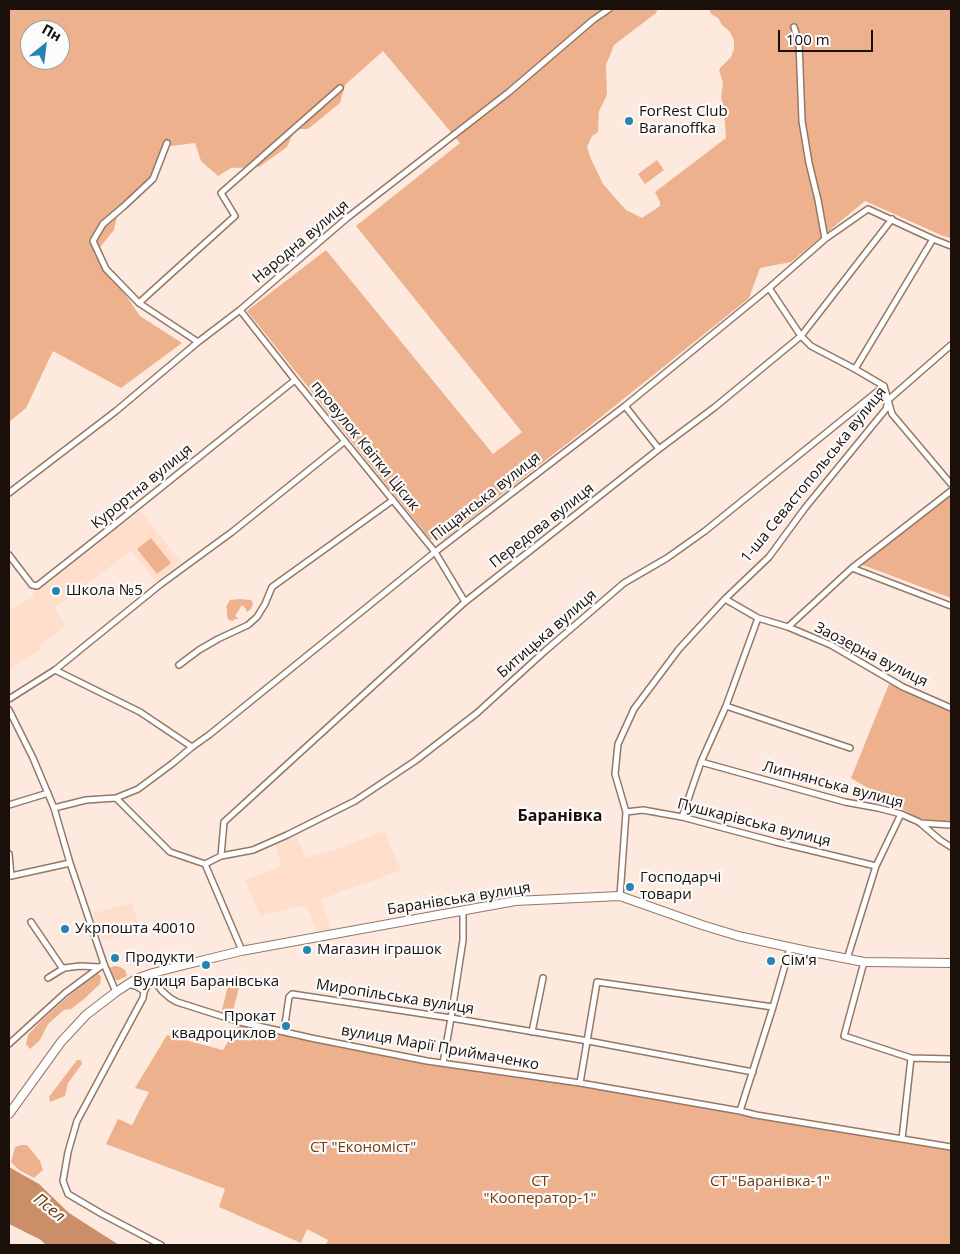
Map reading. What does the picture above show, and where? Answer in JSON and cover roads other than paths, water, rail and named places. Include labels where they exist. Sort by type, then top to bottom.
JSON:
[{"type":"main road","name":"Баранівська вулиця","points":[[9,1114],[61,1042],[86,1015],[136,979],[241,951],[516,901],[620,896],[702,925],[738,936],[790,948],[864,962],[951,963]]},
{"type":"street","name":"Народна вулиця","points":[[9,493],[116,411],[198,342],[240,310],[347,218],[509,92],[593,20],[609,9]]},
{"type":"street","points":[[794,27],[799,43],[802,120],[825,239]]},
{"type":"street","points":[[139,304],[152,290],[235,216],[221,193],[340,88]]},
{"type":"street","points":[[167,143],[152,179],[103,224],[93,241],[106,269],[139,304],[198,342]]},
{"type":"street","name":"Піщанська вулиця","points":[[54,808],[86,800],[116,798],[138,789],[278,680],[435,552],[625,406],[825,239],[868,209],[892,219]]},
{"type":"street","points":[[892,219],[951,246]]},
{"type":"street","name":"Передова вулиця","points":[[220,856],[224,822],[464,602],[715,407],[801,336],[892,219]]},
{"type":"street","points":[[855,369],[933,239]]},
{"type":"street","points":[[768,288],[801,336],[811,346],[884,386],[892,414],[951,484]]},
{"type":"street","name":"провулок Квітки Цісик","points":[[240,310],[435,552],[464,602]]},
{"type":"street","name":"1-ша Севастопольська вулиця","points":[[620,896],[626,812],[615,774],[618,744],[634,709],[678,649],[769,557],[805,508],[886,409],[888,400],[951,345]]},
{"type":"street","name":"Курортна вулиця","points":[[9,556],[32,584],[37,586],[295,380]]},
{"type":"street","name":"Битицька вулиця","points":[[205,864],[220,856],[253,850],[288,835],[354,801],[416,761],[477,713],[545,650],[624,583],[667,558],[705,530],[884,386]]},
{"type":"street","points":[[625,406],[659,449]]},
{"type":"street","points":[[9,700],[55,670],[161,584],[232,532],[345,441]]},
{"type":"street","points":[[788,627],[852,568],[951,491]]},
{"type":"street","points":[[178,665],[218,639],[248,625],[257,617],[272,587],[393,500]]},
{"type":"street","points":[[852,568],[951,606]]},
{"type":"street","name":"Заозерна вулиця","points":[[725,600],[758,618],[788,627],[831,645],[903,687],[951,708]]},
{"type":"street","points":[[682,817],[701,762],[726,706],[758,618]]},
{"type":"street","points":[[55,670],[140,712],[192,746]]},
{"type":"street","points":[[726,706],[850,748]]},
{"type":"street","points":[[9,710],[54,808],[101,965],[116,992]]},
{"type":"street","name":"Липнянська вулиця","points":[[701,762],[845,802],[900,814],[919,822],[951,847]]},
{"type":"street","points":[[9,805],[48,793]]},
{"type":"street","points":[[116,798],[170,852],[205,864],[241,951]]},
{"type":"street","name":"Пушкарівська вулиця","points":[[626,812],[642,810],[682,817],[876,866]]},
{"type":"street","points":[[847,959],[876,866],[900,814]]},
{"type":"street","points":[[919,822],[951,825]]},
{"type":"street","points":[[9,854],[12,876],[70,863]]},
{"type":"street","points":[[443,1063],[463,940],[463,911]]},
{"type":"street","points":[[31,922],[63,969]]},
{"type":"street","points":[[740,1112],[790,948]]},
{"type":"street","points":[[864,962],[844,1036],[911,1058],[951,1059]]},
{"type":"street","points":[[48,978],[63,969],[101,965]]},
{"type":"street","points":[[9,1044],[65,993],[101,965]]},
{"type":"street","points":[[153,973],[139,1006],[76,1122],[63,1181],[68,1194],[162,1245]]},
{"type":"street","name":"вулиця Марії Приймаченко","points":[[153,973],[156,983],[162,991],[177,1002],[240,1022],[312,1038],[443,1063],[580,1083],[756,1115],[951,1147]]},
{"type":"street","points":[[532,1032],[543,978]]},
{"type":"street","points":[[580,1083],[596,982],[773,1007]]},
{"type":"street","points":[[128,984],[136,986],[144,992]]},
{"type":"street","name":"Миропільська вулиця","points":[[282,1031],[289,997],[292,994],[588,1041],[753,1072]]},
{"type":"street","points":[[902,1139],[911,1058]]},
{"type":"water","name":"Псел","points":[[9,1167],[39,1184],[69,1213],[119,1245],[46,1245],[41,1240],[9,1224]]},
{"type":"place","name":"ForRest Club Baranoffka","points":[[629,121]]},
{"type":"place","name":"Школа №5","points":[[56,591]]},
{"type":"place","name":"Господарчі товари","points":[[630,887]]},
{"type":"place","name":"Укрпошта 40010","points":[[65,929]]},
{"type":"place","name":"Магазин іграшок","points":[[307,950]]},
{"type":"place","name":"Продукти","points":[[115,958]]},
{"type":"place","name":"Сім'я","points":[[771,961]]},
{"type":"place","name":"Вулиця Баранівська","points":[[206,965]]},
{"type":"place","name":"Прокат квадроциклов","points":[[286,1026]]},
{"type":"district","name":"Баранівка","points":[[560,816]]},
{"type":"park label","name":"СТ \"Економіст\"","points":[[363,1148]]},
{"type":"park label","name":"СТ \"Баранівка-1\"","points":[[770,1182]]},
{"type":"park label","name":"СТ \"Кооператор-1\"","points":[[540,1190]]}]
